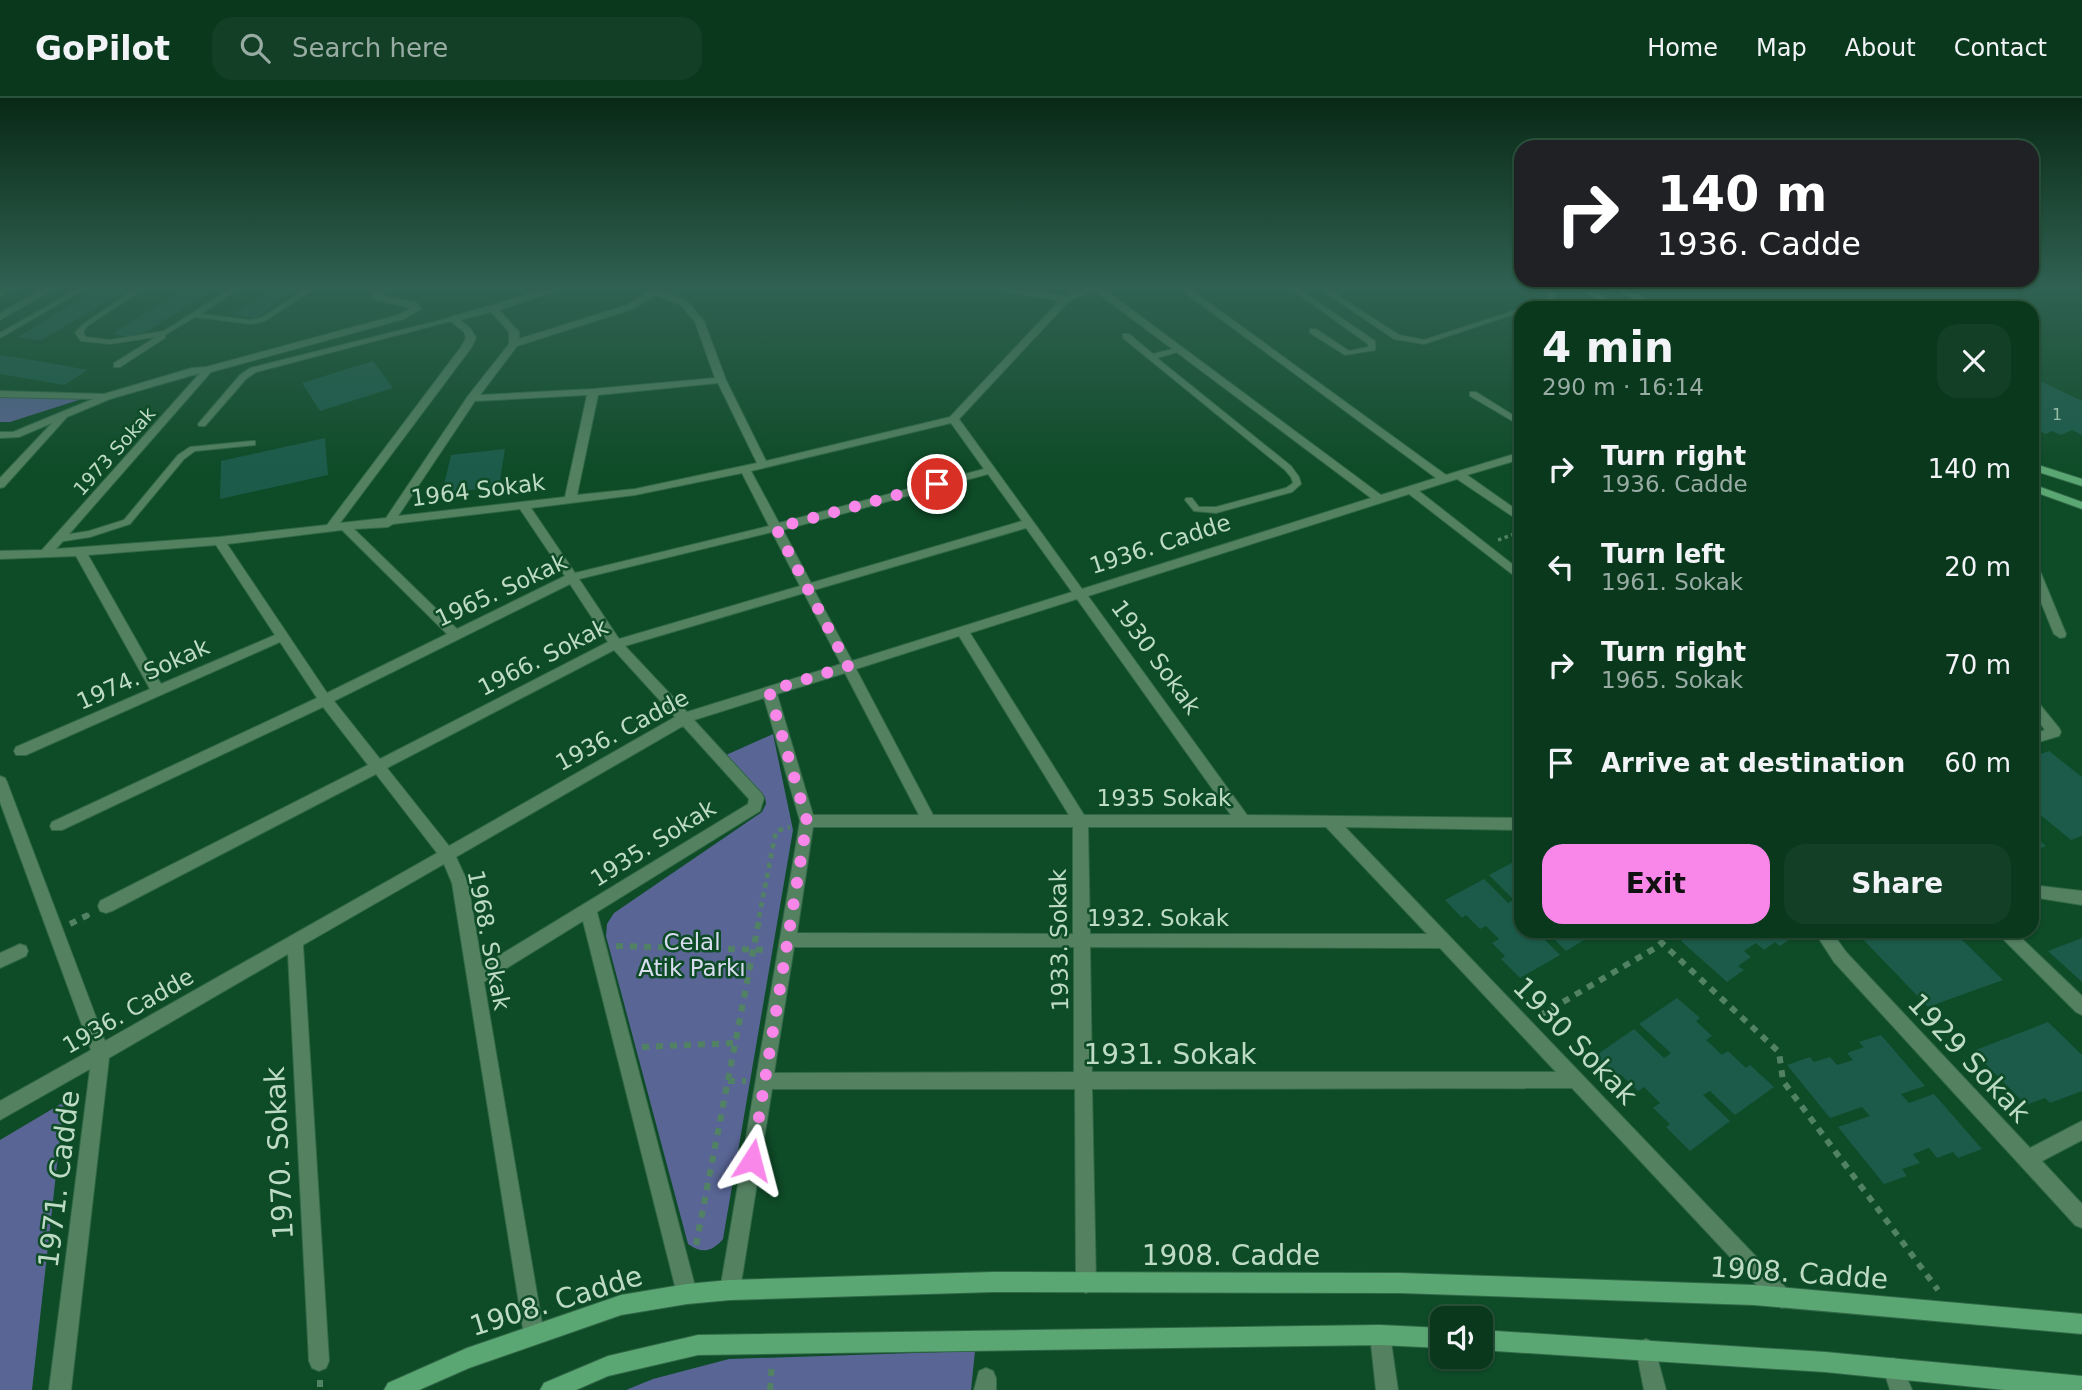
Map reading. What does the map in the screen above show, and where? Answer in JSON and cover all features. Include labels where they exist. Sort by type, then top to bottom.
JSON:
[{"type":"main road","points":[[2039,468],[2082,483]]},
{"type":"main road","points":[[2039,490],[2082,506]]},
{"type":"main road","name":"1908. Cadde","points":[[395,1390],[467,1358],[621,1305],[730,1290],[993,1282],[1400,1283],[1782,1298],[2082,1324]]},
{"type":"main road","points":[[551,1390],[608,1366],[698,1345],[1380,1335],[1430,1337]]},
{"type":"main road","points":[[1493,1341],[1646,1349],[1893,1368],[2082,1387]]},
{"type":"street","points":[[0,435],[15,435],[106,397],[195,370],[206,370],[282,349]]},
{"type":"street","points":[[330,529],[465,349]]},
{"type":"street","points":[[388,523],[472,398],[510,349]]},
{"type":"street","points":[[710,349],[721,380],[764,465]]},
{"type":"street","points":[[954,419],[1019,349]]},
{"type":"street","points":[[1178,349],[1378,498]]},
{"type":"street","points":[[1267,349],[1443,478]]},
{"type":"street","name":"1973 Sokak","points":[[45,554],[206,370]]},
{"type":"street","points":[[472,398],[593,392],[721,380]]},
{"type":"street","points":[[570,500],[593,392]]},
{"type":"street","points":[[0,394],[106,397]]},
{"type":"street","points":[[0,485],[69,412]]},
{"type":"street","name":"1964 Sokak","points":[[0,555],[80,552],[219,541],[635,492],[764,465],[954,419]]},
{"type":"street","name":"1930 Sokak","points":[[954,419],[1244,821]]},
{"type":"street","name":"1936. Cadde","points":[[0,1111],[684,718],[1514,457]]},
{"type":"street","points":[[745,469],[929,821]]},
{"type":"street","name":"1965. Sokak","points":[[57,826],[325,700],[573,577],[776,528],[991,470]]},
{"type":"street","points":[[1458,474],[1514,514]]},
{"type":"street","points":[[1410,489],[1514,571]]},
{"type":"street","points":[[524,506],[616,644],[684,718]]},
{"type":"street","name":"1966. Sokak","points":[[106,906],[616,644],[1029,523]]},
{"type":"street","points":[[346,527],[454,634]]},
{"type":"street","name":"1968. Sokak","points":[[219,541],[325,700],[447,854],[460,883],[534,1335]]},
{"type":"street","points":[[80,552],[158,691]]},
{"type":"street","points":[[2039,583],[2060,634]]},
{"type":"street","points":[[962,631],[1080,821]]},
{"type":"street","name":"1974. Sokak","points":[[21,751],[283,636]]},
{"type":"street","points":[[730,1290],[807,821],[769,691]]},
{"type":"street","points":[[2039,713],[2054,732],[2039,737]]},
{"type":"street","name":"1935. Sokak","points":[[475,979],[755,807],[757,797],[684,718]]},
{"type":"street","name":"1971. Cadde","points":[[0,782],[102,1053],[60,1390]]},
{"type":"street","name":"1935 Sokak","points":[[807,821],[1330,821],[1514,824]]},
{"type":"street","name":"1933. Sokak","points":[[1080,821],[1086,1283]]},
{"type":"street","name":"1930 Sokak","points":[[1330,821],[1782,1298]]},
{"type":"street","points":[[2039,892],[2082,898]]},
{"type":"street","points":[[588,910],[687,1294]]},
{"type":"street","name":"1929 Sokak","points":[[1827,938],[1840,957],[2082,1217]]},
{"type":"street","points":[[2010,938],[2082,1007]]},
{"type":"street","name":"1932. Sokak","points":[[787,945],[1082,940],[1444,941]]},
{"type":"street","name":"1970. Sokak","points":[[295,941],[319,1361]]},
{"type":"street","points":[[0,961],[20,951]]},
{"type":"street","name":"1931. Sokak","points":[[764,1081],[1576,1080]]},
{"type":"street","points":[[2028,1159],[2082,1130]]},
{"type":"street","points":[[1380,1335],[1387,1390]]},
{"type":"street","points":[[1646,1349],[1655,1390]]},
{"type":"street","points":[[1893,1368],[1901,1390]]},
{"type":"lane","points":[[117,365],[141,349]]},
{"type":"lane","points":[[201,424],[243,377],[253,370],[334,349]]},
{"type":"lane","points":[[1142,349],[1296,477],[1297,484],[1289,490],[1216,510],[1197,509],[1189,500]]},
{"type":"lane","points":[[1151,357],[1177,349]]},
{"type":"lane","points":[[1342,349],[1348,353],[1366,349]]},
{"type":"lane","points":[[1473,394],[1514,420]]},
{"type":"lane","points":[[58,539],[90,534],[127,522],[181,457],[193,449],[252,443]]},
{"type":"path","points":[[694,1254],[776,831],[807,821]]},
{"type":"path","points":[[1656,938],[1779,1052],[1783,1081],[1955,1313]]},
{"type":"path","points":[[1523,1025],[1662,944]]},
{"type":"path","points":[[597,945],[753,950],[787,945]]},
{"type":"path","points":[[623,1048],[736,1043]]},
{"type":"green space","points":[[0,394],[91,396],[10,422],[0,422]]},
{"type":"green space","name":"Celal Atik Parkı","points":[[773,734],[793,830],[723,1239],[715,1247],[702,1250],[688,1244],[606,936],[607,924],[614,913],[762,812],[766,804],[765,797],[726,755]]},
{"type":"green space","points":[[64,1102],[32,1390],[0,1390],[0,1140]]},
{"type":"green space","points":[[975,1351],[971,1390],[626,1390],[653,1379],[729,1359]]},
{"type":"building","points":[[0,355],[88,370],[64,385],[0,374]]},
{"type":"building","points":[[373,361],[393,388],[320,411],[302,383]]},
{"type":"building","points":[[2039,380],[2082,401],[2082,435],[2072,430],[2061,435],[2052,431],[2046,434],[2039,430]]},
{"type":"building","points":[[325,438],[328,475],[220,499],[221,461]]},
{"type":"building","points":[[505,449],[499,487],[442,493],[451,455]]},
{"type":"building","points":[[2049,751],[2082,777],[2082,836],[2071,840],[2039,814],[2039,755]]},
{"type":"building","points":[[2039,840],[2046,846],[2039,849]]},
{"type":"building","points":[[1514,862],[1514,900],[1489,875]]},
{"type":"building","points":[[1484,879],[1508,903],[1514,900],[1514,938],[1543,938],[1560,955],[1520,978],[1501,959],[1505,956],[1492,943],[1499,939],[1486,926],[1480,929],[1466,915],[1462,918],[1445,900]]},
{"type":"building","points":[[1553,938],[1587,938],[1566,951]]},
{"type":"building","points":[[1686,938],[1792,938],[1780,946],[1775,942],[1764,950],[1756,943],[1744,951],[1751,957],[1738,966],[1744,970],[1727,982],[1681,941]]},
{"type":"building","points":[[1862,938],[1960,938],[2003,980],[1928,1007]]},
{"type":"building","points":[[2082,938],[2082,982],[2048,951]]},
{"type":"building","points":[[1677,998],[1700,1018],[1696,1021],[1712,1036],[1706,1040],[1722,1055],[1728,1051],[1746,1068],[1750,1065],[1774,1087],[1735,1115],[1710,1091],[1703,1095],[1730,1121],[1690,1151],[1666,1127],[1670,1124],[1653,1108],[1660,1103],[1644,1087],[1638,1091],[1620,1074],[1616,1077],[1595,1056],[1634,1029],[1664,1058],[1671,1053],[1639,1024]]},
{"type":"building","points":[[2048,1022],[2082,1055],[2082,1091],[2050,1103],[2045,1098],[2026,1105],[1973,1051]]},
{"type":"building","points":[[1881,1035],[1925,1086],[1901,1094],[1909,1103],[1934,1094],[1982,1149],[1958,1158],[1953,1152],[1937,1158],[1929,1148],[1913,1154],[1920,1163],[1902,1169],[1907,1176],[1884,1184],[1838,1127],[1870,1116],[1862,1107],[1830,1118],[1787,1065],[1810,1057],[1814,1062],[1830,1057],[1837,1065],[1853,1060],[1847,1053],[1864,1047],[1859,1042]]},
{"type":"route","points":[[752,1160],[807,821],[769,691],[848,666],[776,528],[937,484]]}]
